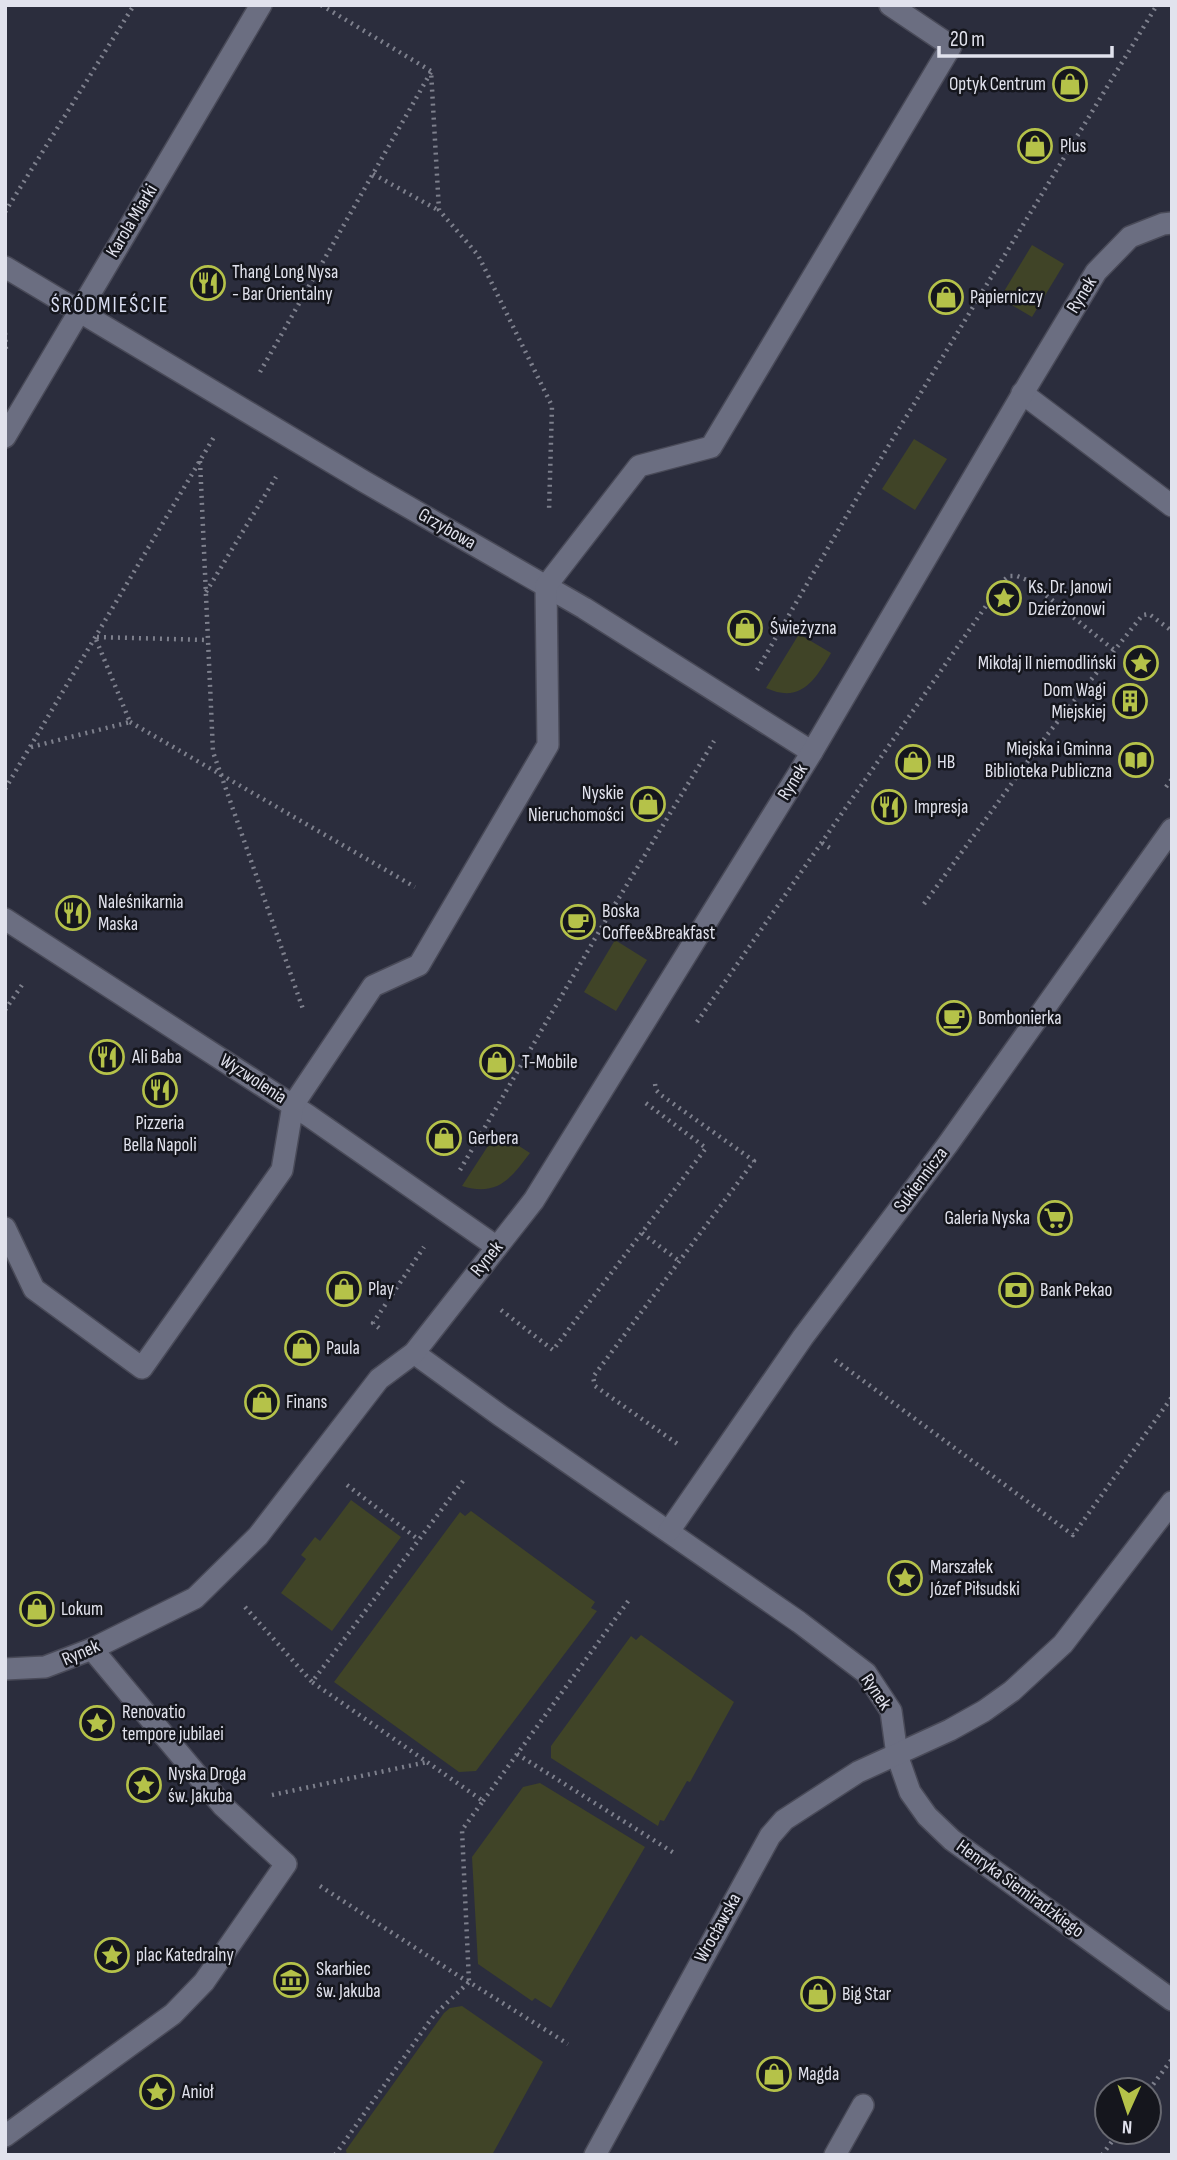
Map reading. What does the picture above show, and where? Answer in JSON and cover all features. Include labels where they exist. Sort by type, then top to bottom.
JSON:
[{"type":"street","name":"Karola Miarki","points":[[5,437],[261,5]]},
{"type":"street","points":[[5,1228],[34,1289],[142,1368],[282,1170],[293,1105],[373,986],[419,965],[548,745],[546,586],[639,466],[711,447],[951,46],[890,5]]},
{"type":"street","name":"Rynek","points":[[5,1669],[45,1667],[92,1650],[195,1598],[258,1536],[379,1379],[414,1353],[534,1200],[812,752],[1096,272],[1130,237],[1172,223]]},
{"type":"street","name":"Grzybowa","points":[[5,267],[584,608],[812,752]]},
{"type":"street","points":[[1022,393],[1172,506]]},
{"type":"street","name":"Sukiennicza","points":[[669,1531],[803,1337],[948,1144],[1172,829]]},
{"type":"street","name":"Wyzwolenia","points":[[5,919],[293,1105],[497,1247]]},
{"type":"street","name":"Rynek","points":[[414,1353],[799,1622],[866,1672],[891,1711],[897,1755]]},
{"type":"street","points":[[897,1755],[984,1711],[1038,1669],[1088,1614],[1172,1502]]},
{"type":"street","points":[[5,2136],[173,2014],[204,1982],[286,1864],[223,1806],[92,1650]]},
{"type":"street","name":"Henryka Siemiradzkiego","points":[[897,1755],[910,1792],[927,1816],[952,1840],[1172,2000]]},
{"type":"street","name":"Wrocławska","points":[[595,2155],[770,1836],[784,1819],[858,1772],[897,1755]]},
{"type":"street","points":[[835,2155],[863,2105]]},
{"type":"path","points":[[5,212],[134,5]]},
{"type":"path","points":[[321,5],[431,71]]},
{"type":"path","points":[[5,789],[200,461],[237,406],[431,71]]},
{"type":"path","points":[[431,71],[439,210]]},
{"type":"path","points":[[373,174],[439,210],[478,255],[552,406],[548,517]]},
{"type":"path","points":[[5,333],[5,358]]},
{"type":"path","points":[[206,593],[298,441]]},
{"type":"path","points":[[200,461],[213,752],[305,1015]]},
{"type":"path","points":[[695,1026],[1009,576],[1027,580],[1114,650]]},
{"type":"path","points":[[925,904],[1046,735],[1143,615],[1149,614],[1172,631]]},
{"type":"path","points":[[95,637],[208,640]]},
{"type":"path","points":[[95,637],[130,722],[452,909]]},
{"type":"path","points":[[30,747],[130,722]]},
{"type":"path","points":[[1164,790],[1172,779]]},
{"type":"path","points":[[822,843],[833,849]]},
{"type":"path","points":[[466,1284],[553,1350],[706,1148],[610,1076]]},
{"type":"path","points":[[655,1083],[656,1090],[661,1095],[754,1161],[593,1377],[595,1386],[685,1449]]},
{"type":"path","points":[[642,1233],[679,1261]]},
{"type":"path","points":[[803,1337],[1073,1535],[1172,1397]]},
{"type":"path","points":[[315,1460],[419,1540]]},
{"type":"path","points":[[312,1682],[463,1481]]},
{"type":"path","points":[[213,1579],[251,1612],[312,1682],[483,1801]]},
{"type":"path","points":[[335,2155],[434,2015],[469,1982],[462,1830],[629,1600]]},
{"type":"path","points":[[517,1754],[674,1853]]},
{"type":"path","points":[[223,1806],[427,1762]]},
{"type":"path","points":[[286,1864],[568,2044]]},
{"type":"path","points":[[1159,2076],[1172,2059]]},
{"type":"green space","points":[[1032,245],[1064,264],[1032,317],[1000,298]]},
{"type":"green space","points":[[914,439],[947,459],[915,510],[882,489]]},
{"type":"green space","points":[[799,634],[831,653],[825,663],[813,680],[798,691],[778,692],[766,688]]},
{"type":"green space","points":[[615,940],[647,960],[616,1011],[584,992]]},
{"type":"green space","points":[[497,1132],[530,1153],[510,1177],[494,1187],[474,1189],[462,1186]]},
{"type":"green space","points":[[351,1500],[401,1537],[332,1631],[281,1593],[306,1559],[301,1555],[315,1537],[320,1541]]},
{"type":"green space","points":[[471,1511],[595,1602],[591,1608],[597,1611],[476,1771],[459,1772],[334,1682],[460,1512],[465,1516]]},
{"type":"green space","points":[[641,1635],[734,1702],[690,1782],[687,1781],[664,1821],[660,1820],[658,1826],[551,1758],[551,1746],[631,1636],[636,1640]]},
{"type":"green space","points":[[540,1783],[645,1847],[551,2008],[535,1998],[532,2001],[478,1964],[472,1857],[523,1787]]},
{"type":"green space","points":[[462,2006],[543,2062],[492,2155],[347,2155],[346,2150],[444,2013],[450,2008]]},
{"type":"place","name":"Optyk Centrum","points":[[1070,84]]},
{"type":"place","name":"Plus","points":[[1035,146]]},
{"type":"place","name":"Thang Long Nysa - Bar Orientalny","points":[[208,283]]},
{"type":"place","name":"Papierniczy","points":[[946,297]]},
{"type":"place","name":"Ks. Dr. Janowi Dzierżonowi","points":[[1004,598]]},
{"type":"place","name":"Świeżyzna","points":[[745,628]]},
{"type":"place","name":"Mikołaj II niemodliński","points":[[1141,663]]},
{"type":"place","name":"Dom Wagi Miejskiej","points":[[1130,701]]},
{"type":"place","name":"Miejska i Gminna Biblioteka Publiczna","points":[[1136,760]]},
{"type":"place","name":"HB","points":[[913,762]]},
{"type":"place","name":"Nyskie Nieruchomości","points":[[648,804]]},
{"type":"place","name":"Impresja","points":[[889,807]]},
{"type":"place","name":"Naleśnikarnia Maska","points":[[73,913]]},
{"type":"place","name":"Boska Coffee&Breakfast","points":[[578,922]]},
{"type":"place","name":"Bombonierka","points":[[954,1018]]},
{"type":"place","name":"Ali Baba","points":[[107,1057]]},
{"type":"place","name":"T-Mobile","points":[[497,1062]]},
{"type":"place","name":"Pizzeria Bella Napoli","points":[[160,1090]]},
{"type":"place","name":"Gerbera","points":[[444,1138]]},
{"type":"place","name":"Galeria Nyska","points":[[1055,1218]]},
{"type":"place","name":"Play","points":[[344,1289]]},
{"type":"place","name":"Bank Pekao","points":[[1016,1290]]},
{"type":"place","name":"Paula","points":[[302,1348]]},
{"type":"place","name":"Finans","points":[[262,1402]]},
{"type":"place","name":"Marszałek Józef Piłsudski","points":[[905,1578]]},
{"type":"place","name":"Lokum","points":[[37,1609]]},
{"type":"place","name":"Renovatio tempore jubilaei","points":[[97,1723]]},
{"type":"place","name":"Nyska Droga św. Jakuba","points":[[144,1785]]},
{"type":"place","name":"plac Katedralny","points":[[112,1955]]},
{"type":"place","name":"Skarbiec św. Jakuba","points":[[291,1980]]},
{"type":"place","name":"Big Star","points":[[818,1994]]},
{"type":"place","name":"Magda","points":[[774,2074]]},
{"type":"place","name":"Anioł","points":[[157,2092]]},
{"type":"district","name":"ŚRÓDMIEŚCIE","points":[[110,305]]}]
